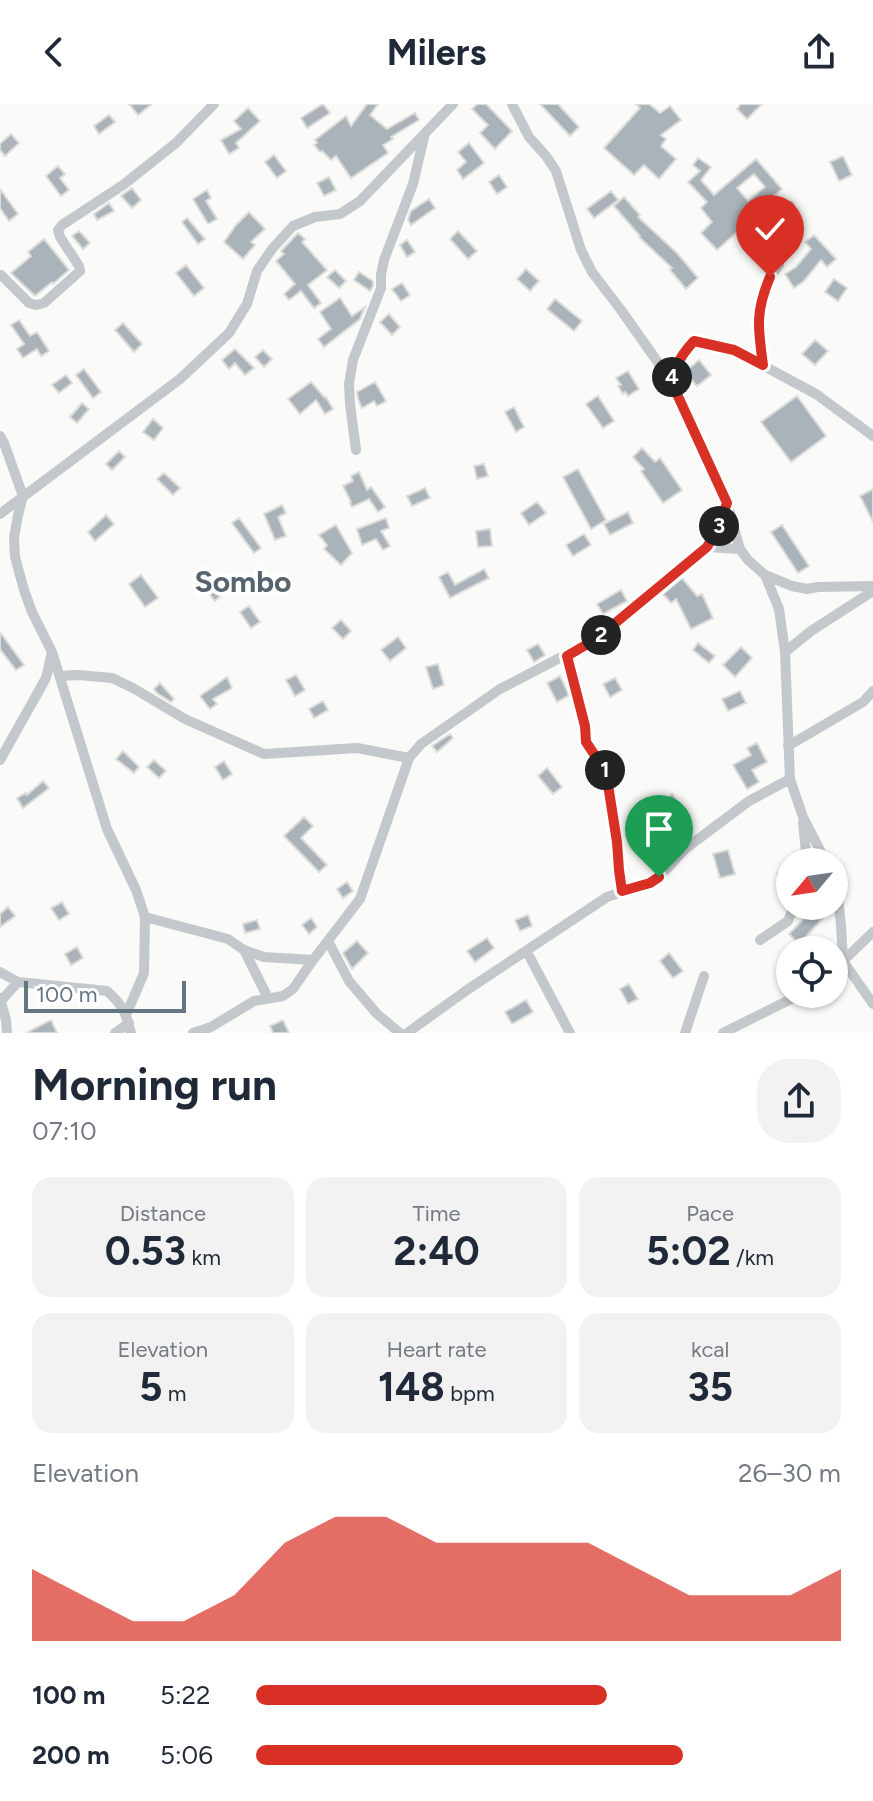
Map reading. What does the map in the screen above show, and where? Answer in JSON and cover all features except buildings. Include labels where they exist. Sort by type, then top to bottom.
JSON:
[{"type":"street","points":[[0,276],[29,303],[44,303],[80,271],[60,237],[58,230],[62,225],[123,185],[176,143],[214,104]]},
{"type":"street","points":[[0,514],[180,379],[229,333],[247,304],[257,271],[293,226],[315,217],[340,214],[360,201],[453,104]]},
{"type":"street","points":[[512,104],[529,137],[556,171],[581,250],[592,272],[671,381],[727,503],[740,549],[748,560],[765,575],[792,586],[807,589],[873,588]]},
{"type":"street","points":[[356,450],[350,394],[353,360],[381,288],[384,260],[413,184],[425,134]]},
{"type":"street","points":[[763,365],[757,323],[762,295],[779,265],[790,206]]},
{"type":"street","points":[[671,381],[675,366],[694,341],[734,350],[816,394],[873,436]]},
{"type":"street","points":[[0,436],[23,496],[14,538],[15,557],[24,590],[52,652],[107,829],[136,890],[145,917],[144,973],[129,1023],[115,1033]]},
{"type":"street","points":[[193,1033],[211,1027],[254,1001],[283,996],[293,989],[360,899],[409,758],[421,744],[500,689],[596,639],[707,547],[719,527],[727,503]]},
{"type":"street","points":[[707,547],[740,549]]},
{"type":"street","points":[[765,575],[779,609],[785,652],[790,779],[803,817],[819,848]]},
{"type":"street","points":[[785,652],[873,588]]},
{"type":"street","points":[[0,760],[46,678],[52,652]]},
{"type":"street","points":[[567,656],[585,726],[586,742],[606,772],[622,891]]},
{"type":"street","points":[[60,676],[112,678],[185,719],[264,754],[357,748],[409,758]]},
{"type":"street","points":[[788,746],[863,702],[873,691]]},
{"type":"street","points":[[407,1033],[607,897],[650,883],[685,849],[749,801],[790,779]]},
{"type":"street","points":[[803,817],[806,848]]},
{"type":"street","points":[[145,917],[220,936],[264,957],[313,960]]},
{"type":"street","points":[[760,940],[788,920]]},
{"type":"street","points":[[848,956],[873,932]]},
{"type":"street","points":[[328,941],[349,981],[377,1014],[400,1033]]},
{"type":"street","points":[[244,950],[268,998]]},
{"type":"street","points":[[527,952],[570,1033]]},
{"type":"street","points":[[848,968],[873,1004]]},
{"type":"street","points":[[0,972],[18,982],[107,991],[117,999],[129,1023]]},
{"type":"street","points":[[685,1033],[704,976]]},
{"type":"street","points":[[7,1033],[0,1000],[18,982]]},
{"type":"street","points":[[723,1033],[776,1006]]},
{"type":"district","name":"Sombo","points":[[243,581]]},
{"type":"route","points":[[659,877],[650,883],[622,891],[606,772],[586,742],[585,726],[567,656],[596,639],[707,547],[719,527],[727,503],[671,381],[675,366],[694,341],[734,350],[763,365],[757,323],[762,295],[770,277]]}]
